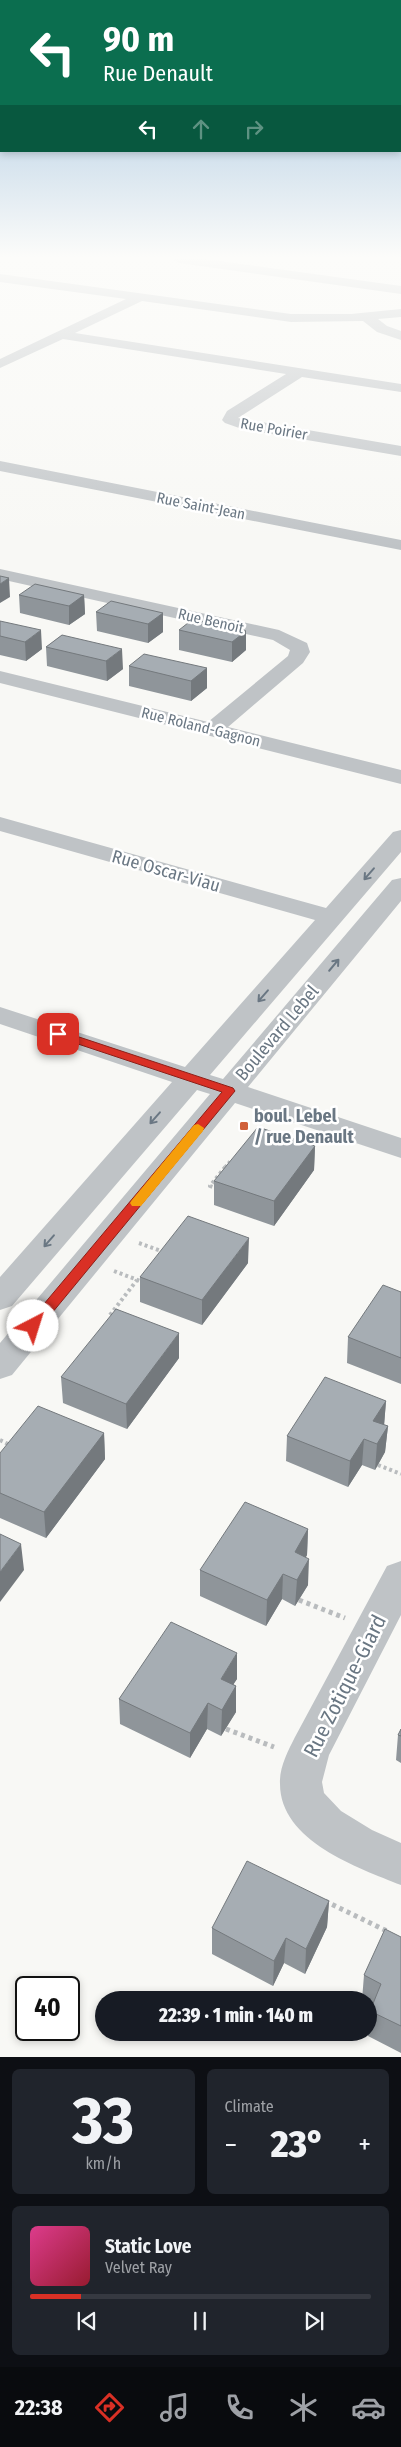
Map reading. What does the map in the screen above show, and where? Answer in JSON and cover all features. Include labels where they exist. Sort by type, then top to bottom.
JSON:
[{"type":"street","points":[[0,364],[19,355]]},
{"type":"street","points":[[189,355],[401,388]]},
{"type":"street","name":"Rue Poirier","points":[[298,372],[232,414],[230,420],[242,424],[401,451]]},
{"type":"street","name":"Rue Saint-Jean","points":[[0,466],[401,544]]},
{"type":"street","name":"Rue Benoit","points":[[0,574],[279,636],[300,647],[300,652],[296,659],[212,730]]},
{"type":"street","name":"Rue Roland-Gagnon","points":[[0,677],[401,777]]},
{"type":"street","name":"Rue Oscar-Viau","points":[[0,824],[331,918]]},
{"type":"street","name":"Boulevard Lebel","points":[[0,1298],[401,837]]},
{"type":"street","name":"Boulevard Lebel","points":[[0,1366],[401,885]]},
{"type":"street","points":[[0,1015],[401,1148]]},
{"type":"street","name":"Rue Zotique-Giard","points":[[401,1577],[307,1759],[301,1787],[313,1814],[324,1826],[401,1864]]},
{"type":"path","points":[[226,1191],[210,1186],[230,1161],[238,1163]]},
{"type":"path","points":[[134,1241],[169,1254]]},
{"type":"path","points":[[162,1251],[168,1243]]},
{"type":"path","points":[[111,1270],[145,1283]]},
{"type":"path","points":[[110,1315],[137,1280]]},
{"type":"path","points":[[0,1440],[16,1448]]},
{"type":"path","points":[[378,1465],[401,1474]]},
{"type":"path","points":[[299,1600],[373,1630]]},
{"type":"path","points":[[226,1729],[307,1759]]},
{"type":"path","points":[[320,1898],[392,1933]]},
{"type":"building","points":[[0,576],[9,578],[0,584]]},
{"type":"building","points":[[35,584],[84,595],[69,606],[19,595]]},
{"type":"building","points":[[111,601],[163,613],[148,624],[96,612]]},
{"type":"building","points":[[193,619],[246,631],[232,642],[179,630]]},
{"type":"building","points":[[0,621],[41,630],[25,642],[0,636]]},
{"type":"building","points":[[62,635],[122,649],[106,661],[46,647]]},
{"type":"building","points":[[144,654],[207,668],[191,681],[129,666]]},
{"type":"building","points":[[258,1127],[315,1146],[274,1201],[214,1181]]},
{"type":"building","points":[[188,1216],[249,1238],[202,1300],[140,1277]]},
{"type":"building","points":[[383,1285],[401,1292],[401,1358],[348,1337]]},
{"type":"building","points":[[116,1309],[179,1333],[126,1404],[61,1377]]},
{"type":"building","points":[[325,1377],[386,1401],[373,1421],[388,1426],[377,1444],[364,1439],[350,1461],[287,1436]]},
{"type":"building","points":[[38,1406],[104,1433],[44,1512],[0,1493],[0,1453]]},
{"type":"building","points":[[245,1502],[308,1529],[295,1552],[309,1559],[297,1580],[283,1574],[267,1600],[200,1570]]},
{"type":"building","points":[[0,1534],[21,1544],[0,1572]]},
{"type":"building","points":[[171,1622],[237,1653],[221,1679],[236,1686],[222,1710],[208,1703],[190,1733],[119,1699]]},
{"type":"building","points":[[247,1861],[329,1901],[306,1949],[286,1938],[274,1961],[212,1928]]},
{"type":"building","points":[[385,1929],[401,1937],[401,2026],[377,2014],[377,1994],[381,1984],[364,1975]]},
{"type":"slow traffic","points":[[136,1203],[198,1128]]},
{"type":"place","name":"boul. Lebel / rue Denault","points":[[244,1126]]},
{"type":"route","points":[[33,1326],[229,1091],[58,1034]]}]
